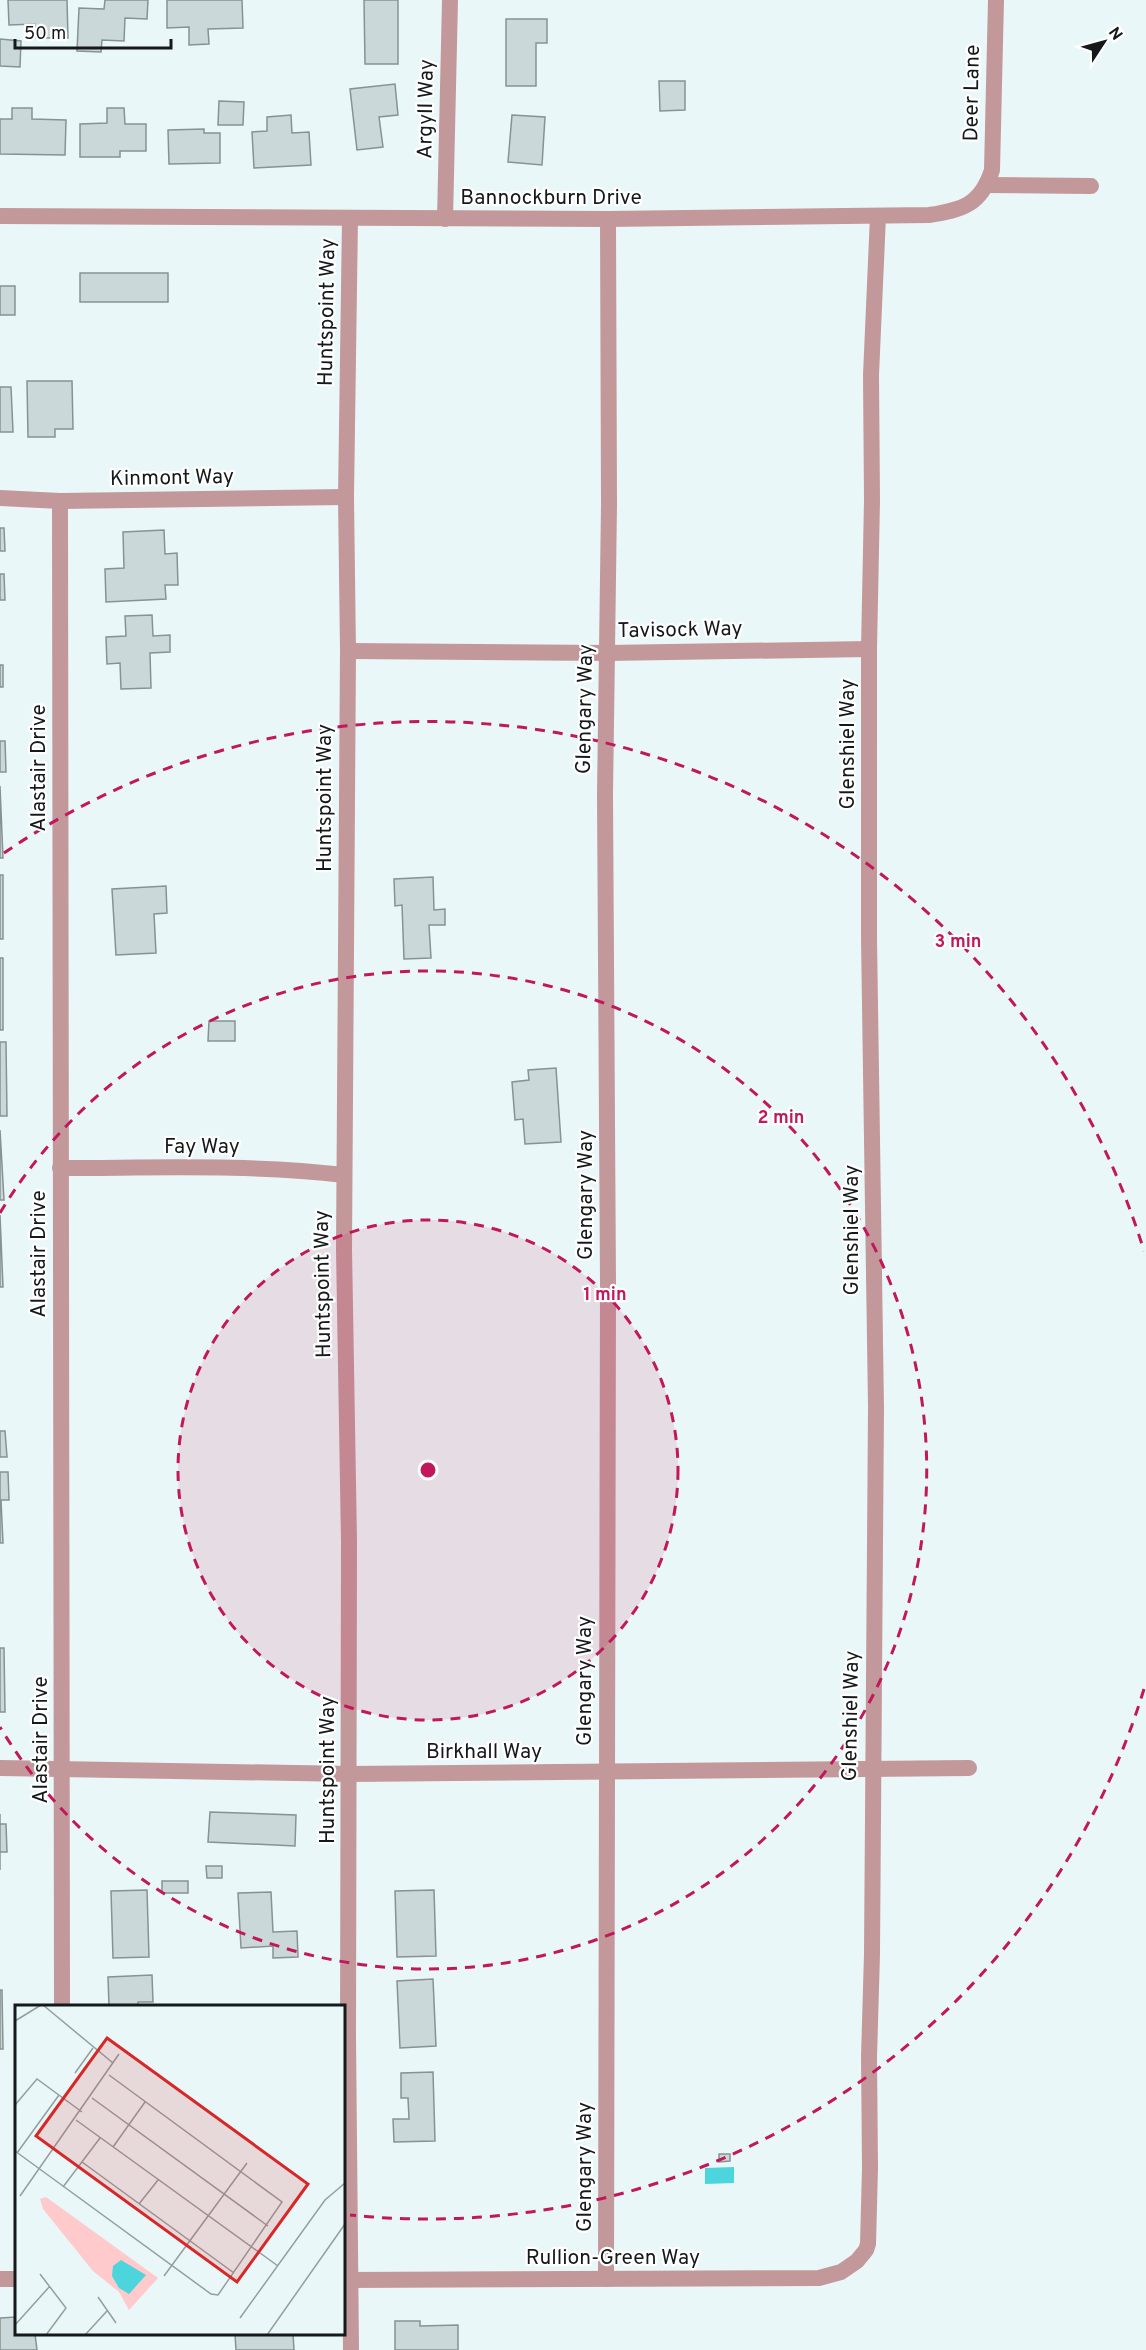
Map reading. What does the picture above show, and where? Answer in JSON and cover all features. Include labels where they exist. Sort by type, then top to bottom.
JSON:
[{"type":"street","name":"Argyll Way","points":[[445,219],[450,0]]},
{"type":"street","name":"Deer Lane","points":[[986,185],[992,170],[996,0]]},
{"type":"street","name":"Bannockburn Drive","points":[[0,216],[608,219],[929,215],[957,211],[974,201],[986,185]]},
{"type":"street","points":[[986,185],[1091,186]]},
{"type":"street","name":"Glenshiel Way","points":[[868,2244],[876,1407],[869,938],[869,649],[872,500],[871,375],[878,216]]},
{"type":"street","name":"Huntspoint Way","points":[[350,218],[346,497],[348,651],[344,1175],[350,1774],[346,2280],[351,2350]]},
{"type":"street","name":"Glengary Way","points":[[606,2279],[608,219]]},
{"type":"street","name":"Kinmont Way","points":[[0,498],[60,501],[346,497]]},
{"type":"street","name":"Alastair Drive","points":[[60,501],[62,2005]]},
{"type":"street","name":"Tavisock Way","points":[[348,651],[607,652],[869,649]]},
{"type":"street","name":"Fay Way","points":[[60,1168],[261,1168],[344,1175]]},
{"type":"street","name":"Birkhall Way","points":[[0,1768],[350,1774],[969,1768]]},
{"type":"street","name":"Rullion-Green Way","points":[[346,2280],[819,2278],[841,2272],[857,2261],[868,2244]]},
{"type":"water","points":[[734,2167],[734,2183],[705,2184],[705,2168]]},
{"type":"building","points":[[8,0],[67,0],[68,38],[36,38],[35,24],[9,25]]},
{"type":"building","points":[[105,0],[148,0],[147,19],[125,18],[124,41],[102,40],[101,52],[77,51],[79,8],[104,9]]},
{"type":"building","points":[[167,0],[242,0],[243,28],[208,29],[209,44],[189,45],[189,27],[167,28]]},
{"type":"building","points":[[364,0],[398,0],[398,64],[365,64]]},
{"type":"building","points":[[506,19],[547,19],[547,43],[536,43],[536,86],[506,86]]},
{"type":"building","points":[[0,39],[21,41],[20,67],[0,66]]},
{"type":"building","points":[[659,81],[685,81],[685,110],[660,111]]},
{"type":"building","points":[[395,84],[398,115],[379,117],[383,147],[357,150],[350,89]]},
{"type":"building","points":[[219,101],[244,102],[243,125],[218,125]]},
{"type":"building","points":[[12,108],[32,108],[32,119],[66,120],[65,155],[0,154],[0,119],[12,119]]},
{"type":"building","points":[[107,108],[124,108],[125,124],[146,124],[146,151],[120,151],[120,157],[80,157],[80,124],[107,123]]},
{"type":"building","points":[[291,115],[292,133],[309,132],[311,165],[254,168],[252,132],[267,131],[267,117]]},
{"type":"building","points":[[512,115],[545,117],[542,165],[508,162]]},
{"type":"building","points":[[204,129],[204,133],[220,133],[220,163],[169,164],[168,130]]},
{"type":"building","points":[[80,273],[168,273],[168,302],[80,302]]},
{"type":"building","points":[[0,286],[15,286],[15,315],[0,315]]},
{"type":"building","points":[[27,381],[72,381],[73,429],[55,429],[55,437],[28,437]]},
{"type":"building","points":[[0,387],[11,387],[13,432],[0,432]]},
{"type":"building","points":[[0,528],[4,528],[5,551],[0,551]]},
{"type":"building","points":[[164,530],[165,554],[177,553],[178,585],[165,585],[166,599],[106,602],[105,569],[124,568],[123,532]]},
{"type":"building","points":[[0,574],[4,574],[5,600],[0,600]]},
{"type":"building","points":[[152,615],[153,636],[170,635],[170,652],[150,653],[151,688],[121,689],[120,663],[107,664],[106,637],[126,636],[125,616]]},
{"type":"building","points":[[0,665],[3,665],[3,687],[0,687]]},
{"type":"building","points":[[0,741],[5,741],[6,772],[0,772]]},
{"type":"building","points":[[0,786],[3,858],[0,858]]},
{"type":"building","points":[[0,875],[3,875],[3,939],[0,939]]},
{"type":"building","points":[[433,877],[434,910],[445,909],[445,925],[429,925],[431,958],[404,959],[402,905],[395,906],[394,879]]},
{"type":"building","points":[[166,886],[167,913],[154,914],[156,953],[116,955],[112,889]]},
{"type":"building","points":[[0,958],[3,958],[3,1030],[0,1030]]},
{"type":"building","points":[[209,1021],[235,1021],[235,1041],[208,1041]]},
{"type":"building","points":[[0,1042],[6,1042],[7,1116],[0,1116]]},
{"type":"building","points":[[556,1068],[561,1142],[525,1144],[523,1119],[515,1120],[512,1082],[529,1080],[528,1070]]},
{"type":"building","points":[[0,1130],[4,1200],[0,1200]]},
{"type":"building","points":[[0,1215],[3,1287],[0,1287]]},
{"type":"building","points":[[0,1431],[5,1431],[7,1457],[0,1457]]},
{"type":"building","points":[[0,1472],[8,1472],[9,1500],[1,1500],[3,1543],[0,1543]]},
{"type":"building","points":[[0,1648],[4,1648],[5,1712],[0,1712]]},
{"type":"building","points":[[210,1812],[296,1815],[295,1846],[208,1842]]},
{"type":"building","points":[[0,1824],[6,1824],[7,1852],[0,1852]]},
{"type":"building","points":[[206,1866],[222,1866],[222,1878],[207,1878]]},
{"type":"building","points":[[162,1881],[188,1881],[188,1893],[162,1893]]},
{"type":"building","points":[[147,1890],[149,1957],[113,1958],[111,1891]]},
{"type":"building","points":[[434,1890],[436,1956],[397,1957],[395,1891]]},
{"type":"building","points":[[271,1892],[273,1932],[297,1931],[298,1957],[273,1958],[273,1946],[241,1948],[238,1893]]},
{"type":"building","points":[[152,1975],[153,2002],[138,2002],[138,2005],[109,2005],[108,1977]]},
{"type":"building","points":[[433,1979],[436,2046],[400,2048],[397,1981]]},
{"type":"building","points":[[0,1990],[2,1990],[3,2049],[0,2049]]},
{"type":"building","points":[[433,2072],[435,2141],[394,2142],[393,2119],[409,2119],[408,2098],[401,2098],[401,2073]]},
{"type":"building","points":[[719,2154],[730,2154],[730,2161],[719,2162]]},
{"type":"building","points":[[15,2317],[15,2335],[35,2335],[37,2350],[0,2350],[0,2318]]},
{"type":"building","points":[[395,2321],[420,2321],[420,2326],[458,2325],[458,2350],[395,2350]]},
{"type":"building","points":[[235,2335],[293,2335],[294,2350],[236,2350]]}]
